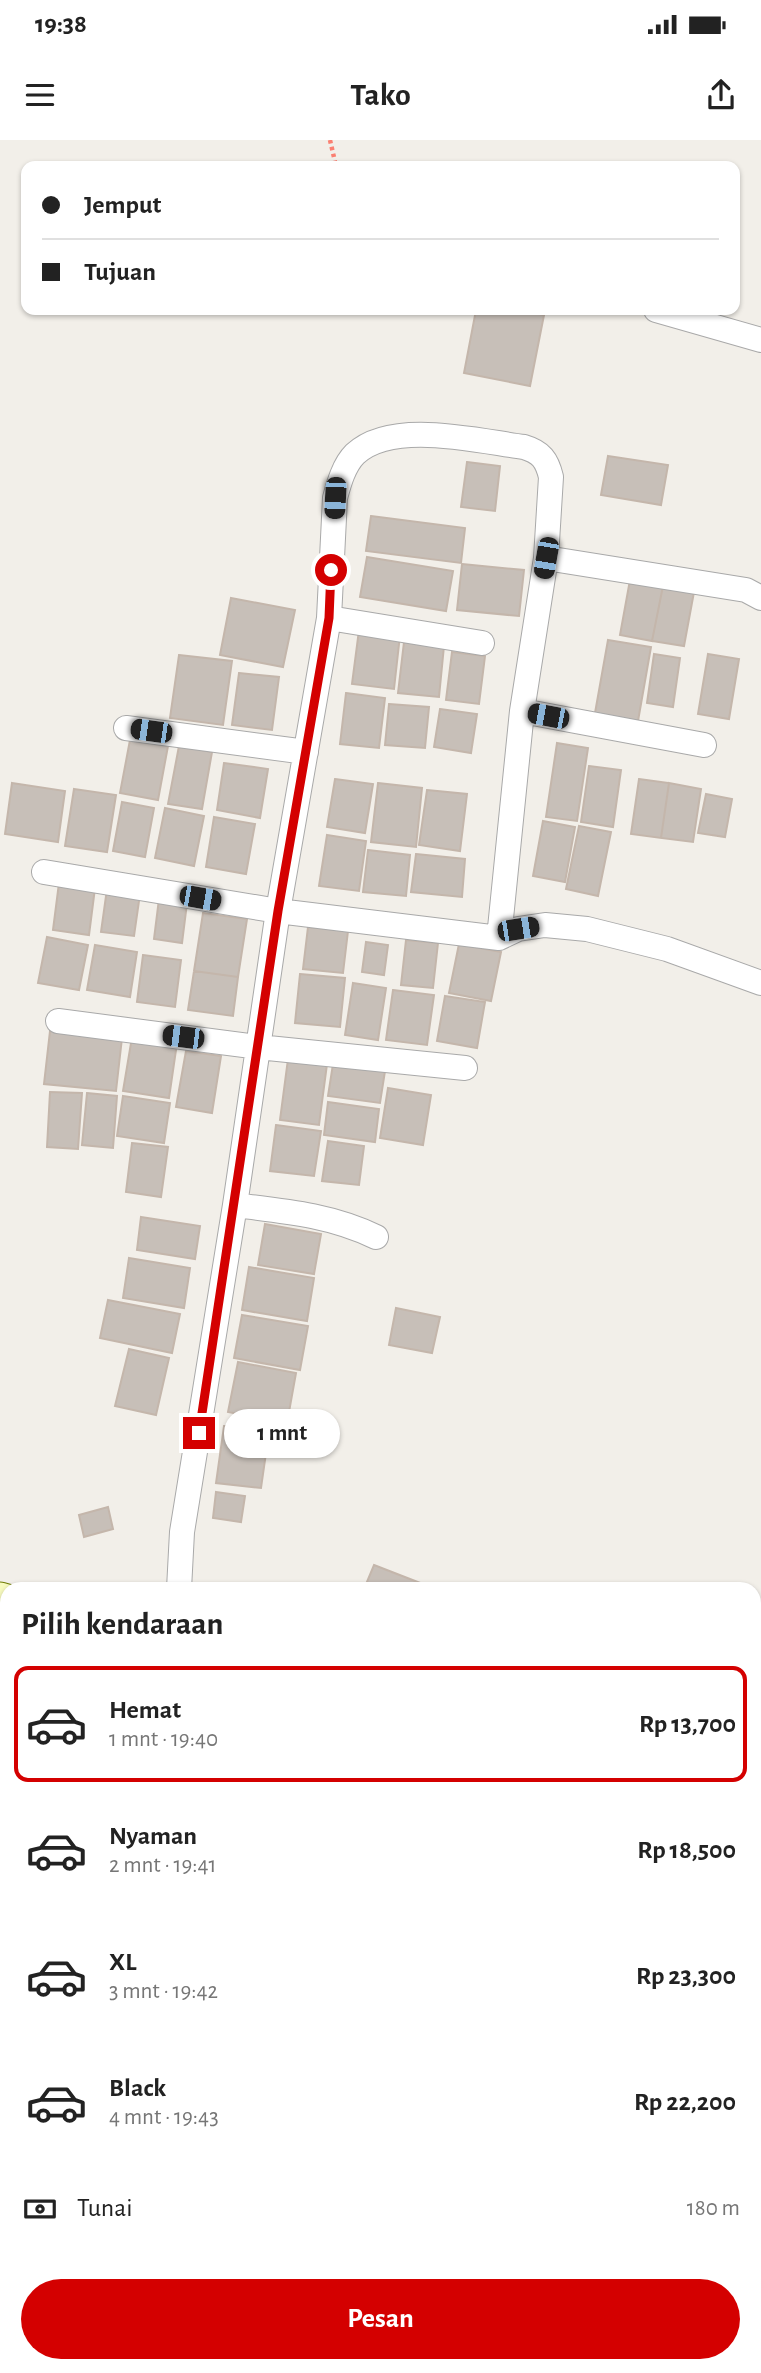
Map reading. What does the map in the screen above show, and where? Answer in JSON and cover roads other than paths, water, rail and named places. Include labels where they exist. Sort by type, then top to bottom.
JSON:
[{"type":"street","points":[[674,315],[761,340]]},
{"type":"street","points":[[179,1582],[182,1532],[235,1205],[278,911],[329,618],[337,488],[354,455],[374,441],[397,436],[428,435],[535,450],[548,464],[551,477],[546,558],[522,711],[499,938]]},
{"type":"street","points":[[546,558],[746,590],[761,598]]},
{"type":"street","points":[[329,618],[482,643]]},
{"type":"street","points":[[522,711],[704,745]]},
{"type":"street","points":[[125,728],[306,752]]},
{"type":"street","points":[[44,872],[278,911],[499,938],[518,929],[545,925],[587,929],[667,949],[761,983]]},
{"type":"street","points":[[58,1021],[465,1068]]},
{"type":"street","points":[[235,1205],[326,1218],[354,1226],[376,1237]]}]
